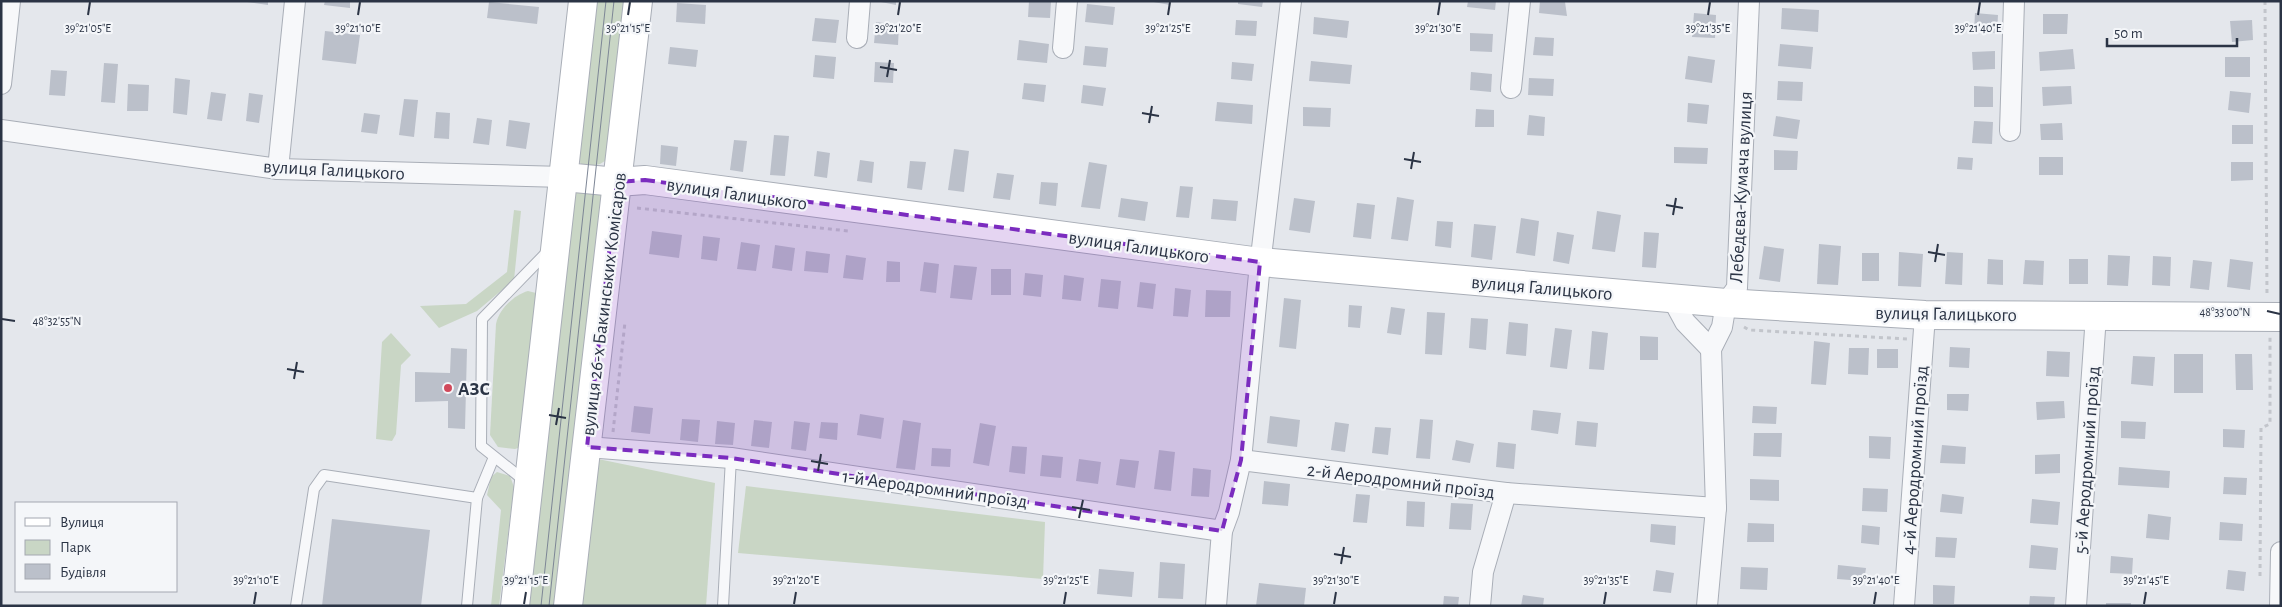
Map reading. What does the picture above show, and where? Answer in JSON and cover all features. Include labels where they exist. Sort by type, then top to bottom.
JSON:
[{"type":"street","points":[[1,84],[10,1]]},
{"type":"street","points":[[278,169],[295,1]]},
{"type":"street","points":[[515,606],[583,1]]},
{"type":"street","name":"вулиця 26-х Бакинських Комісаров","points":[[568,606],[638,1]]},
{"type":"street","points":[[857,38],[860,1]]},
{"type":"street","points":[[1063,48],[1067,1]]},
{"type":"street","points":[[1216,606],[1222,531],[1229,512],[1240,460],[1260,262],[1291,1]]},
{"type":"street","points":[[1511,88],[1520,1]]},
{"type":"street","name":"Лебедєва-Кумача вулиця","points":[[1710,348],[1722,327],[1725,310],[1737,288],[1749,1]]},
{"type":"street","points":[[2010,131],[2014,1]]},
{"type":"street","name":"вулиця Галицького","points":[[1,130],[278,169],[564,177],[617,182],[645,180],[1260,262],[1672,298],[1725,310],[1924,328],[2096,315],[2273,312]]},
{"type":"street","points":[[1672,298],[1685,322],[1710,348],[1716,508],[1707,606]]},
{"type":"street","name":"5-й Аеродромний проїзд","points":[[2076,606],[2096,315]]},
{"type":"street","name":"4-й Аеродромний проїзд","points":[[1904,606],[1924,328]]},
{"type":"street","name":"1-й Аеродромний проїзд","points":[[586,447],[731,458],[1222,531]]},
{"type":"street","name":"2-й Аеродромний проїзд","points":[[1240,460],[1506,493],[1483,572],[1480,606]]},
{"type":"street","points":[[1506,493],[1716,508]]},
{"type":"street","points":[[2280,606],[2281,552]]},
{"type":"lane","points":[[528,484],[481,446],[482,318],[556,243]]},
{"type":"lane","points":[[467,606],[477,498],[494,457]]},
{"type":"lane","points":[[723,606],[731,458]]},
{"type":"lane","points":[[296,606],[314,489],[324,474],[477,498]]},
{"type":"path","points":[[2260,586],[2261,428],[2270,424],[2273,312],[2265,1]]},
{"type":"path","points":[[636,218],[645,180]]},
{"type":"path","points":[[1725,310],[1749,330],[1924,328]]},
{"type":"path","points":[[613,439],[626,314]]},
{"type":"highlighted area","points":[[645,180],[1260,262],[1241,460],[1222,531],[731,458],[587,447],[617,182]]},
{"type":"green space","points":[[594,1],[626,1],[608,159],[600,164],[587,167],[581,164],[576,156]]},
{"type":"green space","points":[[573,187],[604,192],[558,606],[526,606]]},
{"type":"green space","points":[[514,210],[521,211],[514,280],[477,311],[439,328],[420,306],[466,304],[507,272]]},
{"type":"green space","points":[[528,291],[536,293],[539,298],[521,447],[515,449],[498,447],[490,435],[496,324],[500,313],[508,303]]},
{"type":"green space","points":[[391,333],[411,355],[401,365],[396,434],[392,441],[376,439],[382,342]]},
{"type":"green space","points":[[598,459],[715,483],[706,606],[580,606]]},
{"type":"green space","points":[[497,472],[510,476],[514,487],[499,606],[491,606],[501,510],[487,495],[491,477]]},
{"type":"green space","points":[[746,486],[1045,522],[1043,579],[738,553]]},
{"type":"building","points":[[240,1],[268,1],[268,5]]},
{"type":"building","points":[[325,1],[350,1],[350,8],[324,5]]},
{"type":"building","points":[[876,1],[896,1],[896,5]]},
{"type":"building","points":[[1029,1],[1051,1],[1050,18],[1028,17]]},
{"type":"building","points":[[1148,1],[1170,1],[1170,5]]},
{"type":"building","points":[[1238,1],[1263,1],[1262,7],[1238,4]]},
{"type":"building","points":[[1468,1],[1496,1],[1495,10],[1467,7]]},
{"type":"building","points":[[1540,1],[1565,2],[1567,16],[1539,13]]},
{"type":"building","points":[[489,2],[539,7],[537,24],[487,18]]},
{"type":"building","points":[[677,3],[706,5],[705,24],[676,22]]},
{"type":"building","points":[[1087,4],[1115,7],[1113,25],[1085,22]]},
{"type":"building","points":[[1782,8],[1819,10],[1818,32],[1781,29]]},
{"type":"building","points":[[1694,13],[1716,15],[1715,38],[1692,37]]},
{"type":"building","points":[[1975,13],[1998,15],[1997,33],[1974,31]]},
{"type":"building","points":[[2043,14],[2068,14],[2067,34],[2043,34]]},
{"type":"building","points":[[1314,17],[1349,21],[1347,38],[1313,34]]},
{"type":"building","points":[[815,18],[839,20],[836,43],[812,41]]},
{"type":"building","points":[[1236,20],[1257,21],[1256,36],[1235,35]]},
{"type":"building","points":[[2252,20],[2253,40],[2232,42],[2230,21]]},
{"type":"building","points":[[876,22],[899,25],[898,45],[874,43]]},
{"type":"building","points":[[325,31],[360,35],[356,64],[322,60]]},
{"type":"building","points":[[1470,33],[1493,34],[1492,52],[1470,51]]},
{"type":"building","points":[[1535,37],[1554,38],[1553,56],[1533,55]]},
{"type":"building","points":[[1019,40],[1049,44],[1047,63],[1017,60]]},
{"type":"building","points":[[1780,44],[1813,47],[1811,69],[1778,66]]},
{"type":"building","points":[[1085,46],[1108,48],[1106,67],[1083,65]]},
{"type":"building","points":[[670,47],[698,50],[696,67],[668,64]]},
{"type":"building","points":[[2073,49],[2075,69],[2040,71],[2039,52]]},
{"type":"building","points":[[1995,51],[1995,69],[1973,70],[1972,52]]},
{"type":"building","points":[[815,55],[836,57],[834,79],[813,77]]},
{"type":"building","points":[[1688,56],[1715,60],[1712,83],[1685,79]]},
{"type":"building","points":[[2225,57],[2250,57],[2250,77],[2225,77]]},
{"type":"building","points":[[1311,61],[1352,65],[1350,84],[1309,81]]},
{"type":"building","points":[[875,62],[894,63],[893,83],[874,82]]},
{"type":"building","points":[[1232,62],[1254,64],[1252,81],[1231,79]]},
{"type":"building","points":[[104,63],[118,64],[115,103],[101,102]]},
{"type":"building","points":[[51,70],[67,71],[65,96],[49,95]]},
{"type":"building","points":[[1471,72],[1492,74],[1491,92],[1470,90]]},
{"type":"building","points":[[175,78],[190,80],[187,115],[173,113]]},
{"type":"building","points":[[1529,78],[1554,79],[1553,96],[1528,95]]},
{"type":"building","points":[[1778,81],[1803,82],[1802,101],[1777,100]]},
{"type":"building","points":[[1024,83],[1046,85],[1044,102],[1022,99]]},
{"type":"building","points":[[128,84],[149,85],[148,111],[127,111]]},
{"type":"building","points":[[1083,85],[1106,88],[1103,106],[1081,103]]},
{"type":"building","points":[[1974,86],[1993,87],[1993,107],[1974,107]]},
{"type":"building","points":[[2071,86],[2072,104],[2043,106],[2042,87]]},
{"type":"building","points":[[2230,91],[2251,93],[2249,113],[2228,110]]},
{"type":"building","points":[[211,92],[226,94],[222,121],[207,119]]},
{"type":"building","points":[[249,93],[263,95],[259,123],[246,121]]},
{"type":"building","points":[[404,99],[418,100],[414,137],[399,135]]},
{"type":"building","points":[[1217,102],[1253,105],[1252,124],[1215,121]]},
{"type":"building","points":[[1688,103],[1709,105],[1707,124],[1687,122]]},
{"type":"building","points":[[1303,107],[1331,108],[1330,127],[1303,126]]},
{"type":"building","points":[[1476,109],[1494,110],[1494,127],[1475,127]]},
{"type":"building","points":[[436,112],[450,113],[449,139],[434,138]]},
{"type":"building","points":[[364,113],[380,115],[377,134],[361,132]]},
{"type":"building","points":[[1529,115],[1545,117],[1544,136],[1527,135]]},
{"type":"building","points":[[1776,116],[1800,120],[1797,139],[1773,136]]},
{"type":"building","points":[[477,118],[492,120],[489,145],[473,143]]},
{"type":"building","points":[[509,120],[530,123],[526,149],[506,146]]},
{"type":"building","points":[[1974,121],[1993,122],[1992,144],[1972,143]]},
{"type":"building","points":[[2062,123],[2063,140],[2041,140],[2040,124]]},
{"type":"building","points":[[2232,125],[2253,125],[2253,144],[2232,144]]},
{"type":"building","points":[[774,135],[789,136],[785,176],[770,175]]},
{"type":"building","points":[[734,140],[747,141],[743,172],[730,170]]},
{"type":"building","points":[[661,145],[678,147],[676,166],[660,164]]},
{"type":"building","points":[[1674,147],[1708,148],[1707,164],[1674,163]]},
{"type":"building","points":[[954,149],[969,151],[964,192],[948,190]]},
{"type":"building","points":[[1774,150],[1798,151],[1797,170],[1774,170]]},
{"type":"building","points":[[817,151],[830,153],[827,178],[814,176]]},
{"type":"building","points":[[1958,157],[1973,158],[1972,170],[1957,169]]},
{"type":"building","points":[[2039,157],[2063,157],[2063,175],[2039,175]]},
{"type":"building","points":[[860,160],[874,162],[872,183],[857,181]]},
{"type":"building","points":[[910,161],[926,162],[922,190],[907,188]]},
{"type":"building","points":[[1089,162],[1107,165],[1100,209],[1081,207]]},
{"type":"building","points":[[2231,162],[2253,162],[2253,180],[2231,181]]},
{"type":"building","points":[[997,173],[1014,175],[1010,200],[993,198]]},
{"type":"building","points":[[1041,182],[1058,183],[1056,206],[1039,204]]},
{"type":"building","points":[[1180,186],[1193,187],[1189,218],[1176,217]]},
{"type":"building","points":[[1397,197],[1414,200],[1408,241],[1391,239]]},
{"type":"building","points":[[1121,198],[1148,202],[1145,221],[1118,217]]},
{"type":"building","points":[[1294,198],[1315,201],[1310,233],[1289,230]]},
{"type":"building","points":[[1213,199],[1238,201],[1236,221],[1211,219]]},
{"type":"building","points":[[1357,203],[1375,205],[1371,239],[1353,237]]},
{"type":"building","points":[[1597,211],[1621,215],[1615,252],[1592,249]]},
{"type":"building","points":[[1521,218],[1539,221],[1535,256],[1516,253]]},
{"type":"building","points":[[1437,221],[1453,222],[1451,248],[1435,246]]},
{"type":"building","points":[[1474,224],[1496,226],[1492,260],[1471,257]]},
{"type":"building","points":[[652,231],[682,235],[679,258],[649,254]]},
{"type":"building","points":[[1557,232],[1574,235],[1569,264],[1553,261]]},
{"type":"building","points":[[1644,232],[1659,233],[1656,268],[1642,267]]},
{"type":"building","points":[[703,236],[720,238],[717,261],[701,259]]},
{"type":"building","points":[[741,242],[760,245],[756,271],[737,269]]},
{"type":"building","points":[[1819,244],[1841,246],[1838,285],[1817,284]]},
{"type":"building","points":[[775,245],[795,248],[792,271],[772,268]]},
{"type":"building","points":[[1764,246],[1784,249],[1780,282],[1759,279]]},
{"type":"building","points":[[806,251],[830,254],[828,273],[804,271]]},
{"type":"building","points":[[1899,252],[1923,254],[1921,287],[1898,286]]},
{"type":"building","points":[[1947,252],[1963,253],[1962,285],[1945,284]]},
{"type":"building","points":[[1862,253],[1879,253],[1879,281],[1862,281]]},
{"type":"building","points":[[846,255],[866,258],[863,280],[843,278]]},
{"type":"building","points":[[2108,255],[2130,256],[2128,286],[2107,285]]},
{"type":"building","points":[[2153,256],[2171,257],[2170,286],[2152,285]]},
{"type":"building","points":[[1988,259],[2003,260],[2003,285],[1987,284]]},
{"type":"building","points":[[2069,259],[2088,259],[2088,284],[2069,284]]},
{"type":"building","points":[[2230,259],[2253,262],[2250,290],[2227,287]]},
{"type":"building","points":[[2025,260],[2044,261],[2043,285],[2023,284]]},
{"type":"building","points":[[2193,260],[2212,262],[2209,290],[2190,288]]},
{"type":"building","points":[[887,261],[900,262],[900,282],[886,282]]},
{"type":"building","points":[[924,262],[939,264],[936,293],[920,291]]},
{"type":"building","points":[[954,265],[977,267],[972,300],[950,298]]},
{"type":"building","points":[[991,269],[1011,269],[1011,295],[991,295]]},
{"type":"building","points":[[1025,273],[1043,275],[1041,297],[1023,295]]},
{"type":"building","points":[[1064,275],[1084,278],[1081,301],[1062,299]]},
{"type":"building","points":[[1101,279],[1121,281],[1118,309],[1098,307]]},
{"type":"building","points":[[1140,282],[1156,284],[1153,309],[1137,307]]},
{"type":"building","points":[[1175,288],[1191,290],[1188,317],[1173,316]]},
{"type":"building","points":[[1206,290],[1231,291],[1230,317],[1205,317]]},
{"type":"building","points":[[1284,298],[1301,300],[1296,349],[1279,347]]},
{"type":"building","points":[[1349,305],[1362,306],[1360,328],[1348,327]]},
{"type":"building","points":[[1391,307],[1405,309],[1401,335],[1387,333]]},
{"type":"building","points":[[1427,312],[1445,313],[1442,355],[1425,354]]},
{"type":"building","points":[[1471,318],[1488,319],[1486,350],[1469,348]]},
{"type":"building","points":[[1509,322],[1528,324],[1526,356],[1506,354]]},
{"type":"building","points":[[1555,328],[1572,330],[1567,369],[1550,367]]},
{"type":"building","points":[[1592,331],[1608,333],[1604,370],[1589,369]]},
{"type":"building","points":[[1640,336],[1658,337],[1658,360],[1640,360]]},
{"type":"building","points":[[1814,341],[1830,343],[1826,385],[1811,384]]},
{"type":"building","points":[[1950,347],[1970,348],[1969,368],[1949,367]]},
{"type":"building","points":[[451,348],[467,349],[465,429],[448,428],[448,401],[415,402],[415,372],[450,373]]},
{"type":"building","points":[[1849,348],[1869,348],[1868,375],[1848,374]]},
{"type":"building","points":[[1877,349],[1898,349],[1898,368],[1877,368]]},
{"type":"building","points":[[2047,351],[2070,352],[2069,377],[2046,376]]},
{"type":"building","points":[[2174,354],[2203,354],[2203,393],[2174,393]]},
{"type":"building","points":[[2235,354],[2252,354],[2253,390],[2236,390]]},
{"type":"building","points":[[2133,356],[2155,357],[2153,386],[2131,384]]},
{"type":"building","points":[[1947,394],[1969,394],[1968,411],[1947,410]]},
{"type":"building","points":[[2064,401],[2065,418],[2037,420],[2036,402]]},
{"type":"building","points":[[634,406],[653,408],[650,434],[631,432]]},
{"type":"building","points":[[1753,406],[1777,407],[1776,424],[1752,423]]},
{"type":"building","points":[[1533,410],[1561,413],[1558,434],[1531,430]]},
{"type":"building","points":[[860,414],[884,418],[881,439],[857,435]]},
{"type":"building","points":[[1270,416],[1300,420],[1297,447],[1267,443]]},
{"type":"building","points":[[682,419],[700,420],[698,442],[680,440]]},
{"type":"building","points":[[1420,419],[1433,420],[1430,459],[1416,458]]},
{"type":"building","points":[[754,420],[772,422],[769,448],[751,446]]},
{"type":"building","points":[[903,420],[921,423],[915,470],[896,468]]},
{"type":"building","points":[[717,421],[735,423],[733,445],[715,444]]},
{"type":"building","points":[[794,421],[810,423],[806,451],[791,449]]},
{"type":"building","points":[[1577,421],[1598,423],[1596,447],[1575,445]]},
{"type":"building","points":[[2121,421],[2146,422],[2145,439],[2121,438]]},
{"type":"building","points":[[821,422],[838,423],[837,440],[819,438]]},
{"type":"building","points":[[1335,422],[1349,424],[1345,452],[1331,450]]},
{"type":"building","points":[[980,423],[996,426],[989,466],[973,463]]},
{"type":"building","points":[[1375,427],[1391,428],[1388,455],[1372,453]]},
{"type":"building","points":[[2223,429],[2245,430],[2244,448],[2223,447]]},
{"type":"building","points":[[1754,433],[1782,433],[1781,457],[1753,456]]},
{"type":"building","points":[[1869,436],[1891,437],[1890,459],[1869,458]]},
{"type":"building","points":[[1456,440],[1474,444],[1470,463],[1452,460]]},
{"type":"building","points":[[1498,442],[1516,444],[1514,469],[1496,467]]},
{"type":"building","points":[[1942,445],[1966,447],[1965,464],[1940,463]]},
{"type":"building","points":[[1012,446],[1027,447],[1025,474],[1009,472]]},
{"type":"building","points":[[932,448],[951,449],[950,467],[931,466]]},
{"type":"building","points":[[1159,450],[1175,452],[1171,491],[1154,489]]},
{"type":"building","points":[[2060,454],[2060,473],[2035,474],[2035,455]]},
{"type":"building","points":[[1042,455],[1063,457],[1061,478],[1040,476]]},
{"type":"building","points":[[1079,459],[1101,462],[1098,484],[1076,481]]},
{"type":"building","points":[[1120,459],[1139,461],[1135,488],[1116,485]]},
{"type":"building","points":[[2119,467],[2170,471],[2169,488],[2118,485]]},
{"type":"building","points":[[1193,468],[1211,470],[1209,497],[1191,496]]},
{"type":"building","points":[[2224,477],[2247,478],[2246,495],[2223,494]]},
{"type":"building","points":[[1750,479],[1779,480],[1779,501],[1750,500]]},
{"type":"building","points":[[1264,481],[1290,484],[1288,506],[1262,504]]},
{"type":"building","points":[[1863,488],[1888,489],[1887,512],[1862,511]]},
{"type":"building","points":[[1356,494],[1370,495],[1367,523],[1353,522]]},
{"type":"building","points":[[1942,494],[1964,497],[1962,514],[1940,512]]},
{"type":"building","points":[[2032,499],[2060,502],[2058,525],[2030,523]]},
{"type":"building","points":[[1407,501],[1425,502],[1424,527],[1406,526]]},
{"type":"building","points":[[1451,503],[1473,504],[1471,530],[1449,529]]},
{"type":"building","points":[[2148,514],[2171,517],[2169,540],[2146,538]]},
{"type":"building","points":[[332,519],[430,530],[421,606],[322,606]]},
{"type":"building","points":[[2220,522],[2243,524],[2242,541],[2219,540]]},
{"type":"building","points":[[1748,523],[1774,524],[1774,542],[1747,542]]},
{"type":"building","points":[[1651,524],[1676,526],[1675,545],[1650,542]]},
{"type":"building","points":[[1862,525],[1880,527],[1879,545],[1861,543]]},
{"type":"building","points":[[1936,537],[1957,538],[1955,558],[1935,557]]},
{"type":"building","points":[[2031,545],[2058,548],[2056,570],[2029,568]]},
{"type":"building","points":[[2111,556],[2133,558],[2132,574],[2110,573]]},
{"type":"building","points":[[1160,562],[1185,564],[1183,599],[1158,598]]},
{"type":"building","points":[[1838,565],[1866,568],[1864,581],[1837,579]]},
{"type":"building","points":[[1741,567],[1768,568],[1767,590],[1740,589]]},
{"type":"building","points":[[1099,569],[1134,572],[1132,597],[1097,594]]},
{"type":"building","points":[[1656,570],[1674,573],[1671,593],[1653,591]]},
{"type":"building","points":[[2228,570],[2246,572],[2244,591],[2226,589]]},
{"type":"building","points":[[1259,583],[1306,588],[1304,606],[1256,606]]},
{"type":"building","points":[[1933,585],[1955,586],[1954,604],[1933,604]]},
{"type":"building","points":[[1523,595],[1544,598],[1543,606],[1521,606]]},
{"type":"building","points":[[1444,596],[1459,597],[1458,606],[1443,606]]},
{"type":"building","points":[[2030,596],[2055,597],[2054,606],[2029,606]]},
{"type":"building","points":[[2106,603],[2131,603],[2131,606],[2106,606]]},
{"type":"tram line","points":[[541,606],[606,1]]},
{"type":"tram line","points":[[549,606],[614,1]]},
{"type":"place","name":"АЗС","points":[[448,388]]}]
